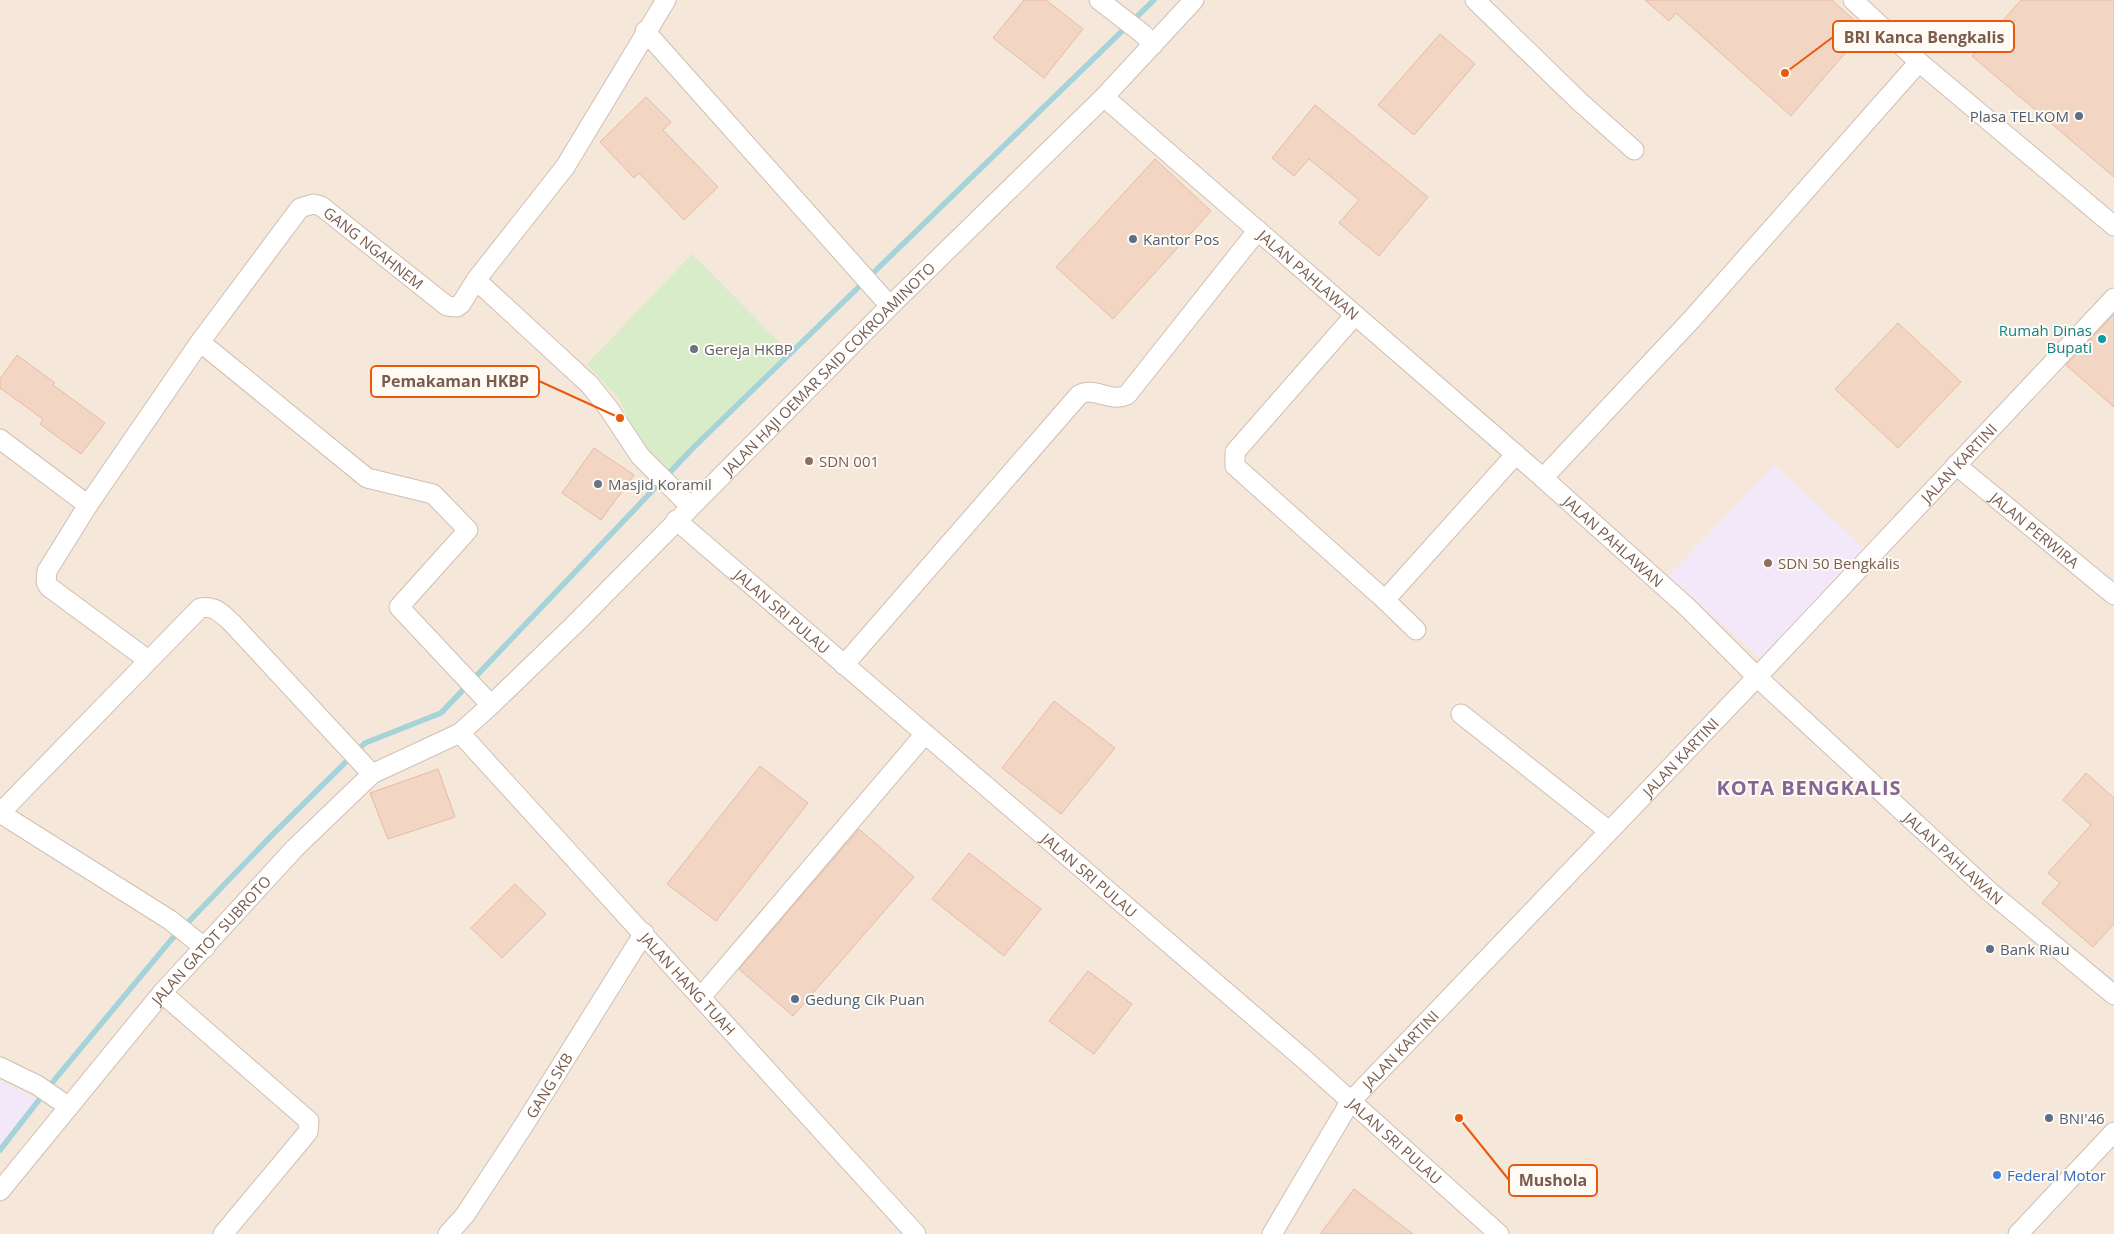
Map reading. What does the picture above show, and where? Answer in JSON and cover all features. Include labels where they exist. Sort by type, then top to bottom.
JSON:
[{"type":"street","name":"GANG NGAHNEM","points":[[148,660],[49,587],[46,582],[47,571],[88,505],[200,342],[300,208],[305,205],[322,206],[447,306],[456,307],[461,304],[476,280],[566,168],[645,31],[666,0]]},
{"type":"street","points":[[1099,0],[1148,39]]},
{"type":"street","name":"JALAN HAJI OEMAR SAID COKROAMINOTO","points":[[460,733],[486,699],[574,626],[676,520],[684,501],[885,300],[1104,97],[1148,39],[1194,0]]},
{"type":"street","points":[[1475,0],[1580,102],[1634,150]]},
{"type":"street","points":[[1853,0],[1919,62],[2114,226]]},
{"type":"street","points":[[645,31],[885,300]]},
{"type":"street","points":[[1543,478],[1692,319],[1919,62]]},
{"type":"street","name":"JALAN PAHLAWAN","points":[[1104,97],[1543,478],[1687,607],[1757,677],[1990,892],[2114,995]]},
{"type":"street","points":[[844,665],[1078,395],[1090,392],[1117,398],[1127,395],[1258,230]]},
{"type":"street","points":[[476,280],[590,385],[609,409],[629,441],[653,471],[684,501]]},
{"type":"street","name":"JALAN KARTINI","points":[[1272,1234],[1350,1102],[1757,677],[2114,298]]},
{"type":"street","points":[[1355,314],[1235,452],[1233,462],[1235,466],[1386,600],[1416,630]]},
{"type":"street","points":[[200,342],[366,478],[433,494],[468,530],[399,607],[486,699]]},
{"type":"street","points":[[0,439],[88,505]]},
{"type":"street","points":[[1386,600],[1516,454]]},
{"type":"street","name":"JALAN PERWIRA","points":[[1956,465],[2114,595]]},
{"type":"street","name":"JALAN SRI PULAU","points":[[676,520],[1305,1060],[1499,1234]]},
{"type":"street","points":[[201,944],[170,920],[0,813],[200,608],[210,607],[218,610],[368,770]]},
{"type":"street","points":[[1460,714],[1609,831]]},
{"type":"street","name":"JALAN GATOT SUBROTO","points":[[0,1192],[65,1104],[162,993],[201,944],[368,770],[460,733]]},
{"type":"street","name":"JALAN HANG TUAH","points":[[460,733],[916,1234]]},
{"type":"street","points":[[701,997],[925,734]]},
{"type":"street","name":"GANG SKB","points":[[448,1234],[465,1214],[513,1141],[644,933]]},
{"type":"street","points":[[162,993],[309,1121],[308,1132],[224,1234]]},
{"type":"street","points":[[0,1067],[37,1085],[65,1104]]},
{"type":"street","points":[[2018,1234],[2114,1132]]},
{"type":"shaded area","points":[[0,0],[2114,0],[2114,1234],[0,1234]]},
{"type":"shaded area","name":"SDN 50 Bengkalis","points":[[1774,465],[1867,551],[1762,660],[1669,576]]},
{"type":"shaded area","points":[[0,1080],[37,1099],[0,1147]]},
{"type":"green space","points":[[692,254],[789,352],[670,474],[641,451],[620,400],[587,364]]},
{"type":"building","points":[[1024,0],[1046,0],[1083,29],[1044,78],[993,38]]},
{"type":"building","points":[[1645,0],[1832,0],[1865,30],[1791,116],[1676,13],[1669,21]]},
{"type":"building","name":"Plasa TELKOM","points":[[2021,0],[2114,0],[2114,177],[1972,56]]},
{"type":"building","points":[[1440,34],[1475,64],[1414,135],[1378,105]]},
{"type":"building","points":[[646,97],[671,122],[663,130],[718,187],[684,220],[639,173],[634,178],[600,142]]},
{"type":"building","points":[[1315,105],[1428,197],[1379,256],[1339,223],[1359,200],[1309,159],[1294,176],[1272,158]]},
{"type":"building","name":"Kantor Pos","points":[[1155,159],[1211,211],[1113,319],[1056,267]]},
{"type":"building","name":"Rumah Dinas Bupati","points":[[2114,314],[2114,407],[2066,365]]},
{"type":"building","points":[[1898,323],[1961,382],[1898,448],[1835,389]]},
{"type":"building","points":[[17,355],[55,383],[53,385],[105,423],[81,454],[40,424],[43,419],[0,388],[0,379]]},
{"type":"building","name":"Masjid Koramil","points":[[594,448],[634,475],[601,520],[562,493]]},
{"type":"building","points":[[1054,701],[1115,748],[1061,814],[1002,768]]},
{"type":"building","points":[[760,766],[808,803],[716,921],[667,884]]},
{"type":"building","points":[[438,769],[455,817],[388,839],[370,793]]},
{"type":"building","points":[[2086,773],[2114,798],[2114,924],[2093,947],[2042,903],[2060,883],[2048,873],[2091,825],[2063,800]]},
{"type":"building","points":[[859,829],[914,877],[793,1016],[739,969]]},
{"type":"building","points":[[969,853],[1041,909],[1004,956],[932,899]]},
{"type":"building","points":[[515,884],[546,914],[502,958],[471,928]]},
{"type":"building","points":[[1088,971],[1132,1004],[1094,1054],[1049,1021]]},
{"type":"building","points":[[1354,1189],[1413,1234],[1320,1234]]},
{"type":"waterway","points":[[0,1150],[56,1078],[171,940],[272,835],[365,743],[441,713],[692,449],[1154,0]]},
{"type":"place","name":"BRI Kanca Bengkalis","points":[[1785,73]]},
{"type":"place","name":"Plasa TELKOM","points":[[2079,116]]},
{"type":"place","name":"Kantor Pos","points":[[1133,239]]},
{"type":"place","name":"Rumah Dinas Bupati","points":[[2102,339]]},
{"type":"place","name":"Gereja HKBP","points":[[694,349]]},
{"type":"place","name":"Pemakaman HKBP","points":[[620,418]]},
{"type":"place","name":"SDN 001","points":[[809,461]]},
{"type":"place","name":"Masjid Koramil","points":[[598,484]]},
{"type":"place","name":"SDN 50 Bengkalis","points":[[1768,563]]},
{"type":"place","name":"Bank Riau","points":[[1990,949]]},
{"type":"place","name":"Gedung Cik Puan","points":[[795,999]]},
{"type":"place","name":"Mushola","points":[[1459,1118]]},
{"type":"place","name":"BNI'46","points":[[2049,1118]]},
{"type":"place","name":"Federal Motor","points":[[1997,1175]]},
{"type":"district","name":"KOTA BENGKALIS","points":[[1809,787]]}]
